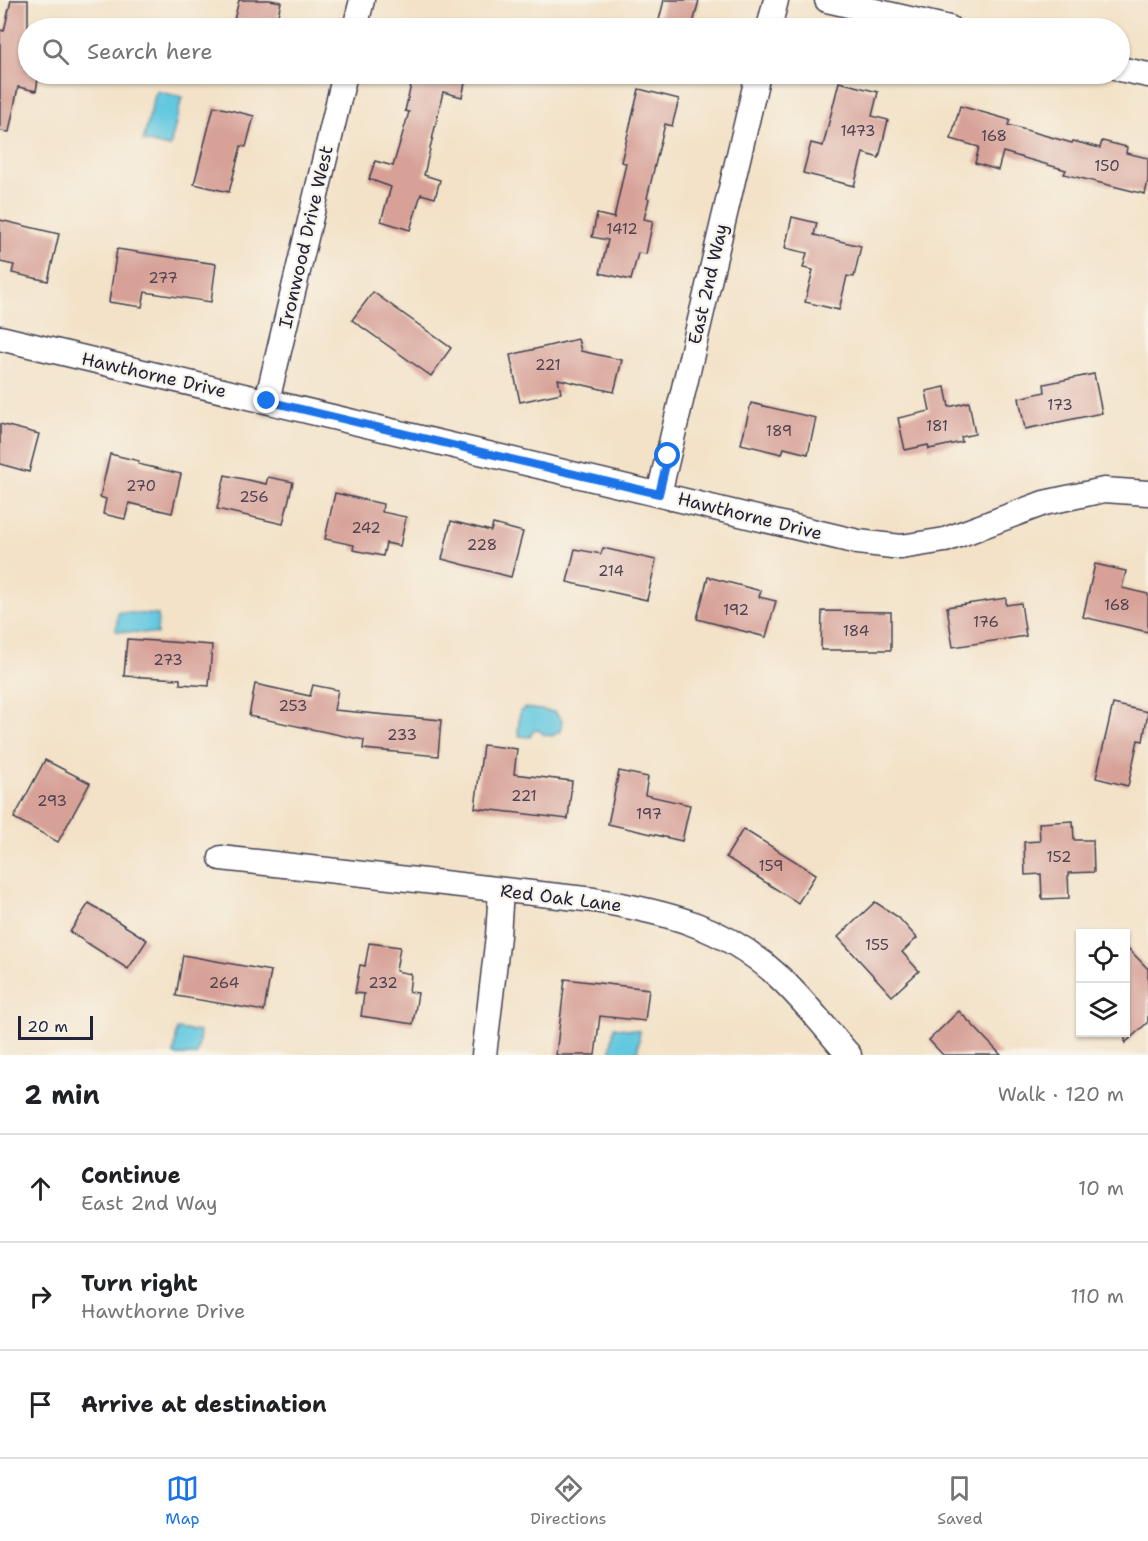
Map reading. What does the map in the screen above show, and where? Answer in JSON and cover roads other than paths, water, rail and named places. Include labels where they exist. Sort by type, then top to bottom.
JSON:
[{"type":"street","points":[[358,18],[362,0]]},
{"type":"street","points":[[772,18],[776,0]]},
{"type":"street","points":[[827,0],[905,18]]},
{"type":"street","points":[[1130,71],[1148,75]]},
{"type":"street","name":"Ironwood Drive West","points":[[267,401],[343,84]]},
{"type":"street","name":"East 2nd Way","points":[[659,494],[756,84]]},
{"type":"street","name":"Hawthorne Drive","points":[[0,338],[858,542],[901,547],[945,540],[1044,503],[1104,490],[1148,493]]},
{"type":"street","name":"Red Oak Lane","points":[[221,858],[594,900],[652,910],[700,926],[745,950],[779,976],[849,1055]]},
{"type":"street","points":[[484,1055],[501,890]]},
{"type":"water","points":[[156,91],[182,97],[170,147],[143,141]]},
{"type":"water","points":[[118,612],[158,615],[157,634],[116,631]]},
{"type":"water","points":[[525,708],[555,712],[562,721],[560,731],[552,736],[534,730],[530,737],[520,736],[518,732],[520,711]]},
{"type":"water","points":[[614,1027],[640,1031],[637,1055],[610,1055]]},
{"type":"water","points":[[177,1029],[200,1032],[197,1055],[174,1055]]}]
